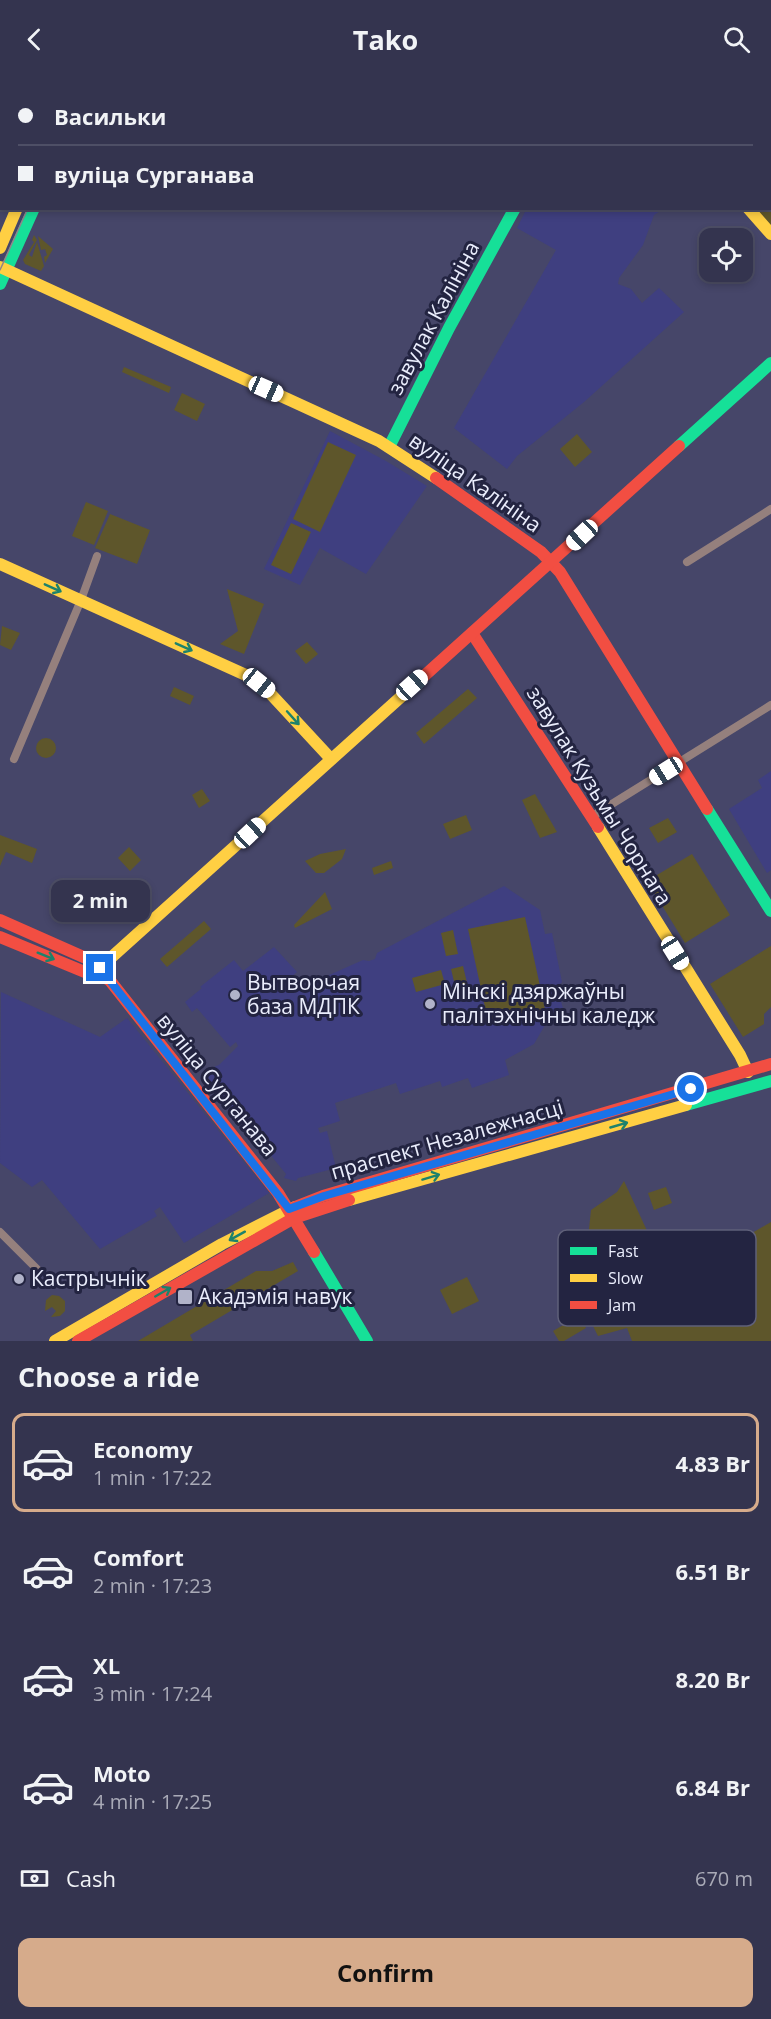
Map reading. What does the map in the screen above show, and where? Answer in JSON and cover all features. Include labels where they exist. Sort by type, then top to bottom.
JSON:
[{"type":"main road","points":[[0,248],[4,228],[16,210]]},
{"type":"main road","points":[[0,284],[3,268],[22,236],[33,210]]},
{"type":"main road","name":"завулак Калініна","points":[[389,447],[449,328],[513,210]]},
{"type":"main road","points":[[750,210],[771,234]]},
{"type":"main road","name":"вуліца Калініна","points":[[3,268],[389,447],[444,483],[552,562],[771,911]]},
{"type":"main road","points":[[0,937],[96,971],[771,363]]},
{"type":"main road","points":[[0,564],[248,676],[268,691],[331,759]]},
{"type":"main road","name":"завулак Кузьмы Чорнага","points":[[472,633],[591,817],[740,1055],[748,1072]]},
{"type":"main road","name":"вуліца Сурганава","points":[[0,920],[88,959],[96,971],[108,979],[232,1133],[292,1213],[367,1341]]},
{"type":"main road","name":"праспект Незалежнасці","points":[[78,1341],[324,1196],[771,1064]]},
{"type":"main road","name":"праспект Незалежнасці","points":[[55,1341],[268,1218],[327,1206],[771,1081]]},
{"type":"street","points":[[4,228],[22,236]]},
{"type":"street","points":[[687,562],[771,509]]},
{"type":"street","points":[[15,759],[97,556]]},
{"type":"street","points":[[591,817],[771,705]]},
{"type":"street","points":[[0,1232],[40,1272]]},
{"type":"shaded area","points":[[526,210],[662,210],[654,215],[643,245],[619,278],[618,284],[631,289],[642,303],[659,288],[684,312],[584,402],[517,456],[507,469],[454,428],[556,250],[517,228]]},
{"type":"shaded area","points":[[757,210],[771,210],[771,226]]},
{"type":"shaded area","points":[[34,235],[37,240],[29,255],[32,257],[37,242],[44,266],[41,271],[25,264],[23,260],[34,242],[32,240]]},
{"type":"shaded area","points":[[38,236],[53,249],[45,263],[44,257],[47,255],[45,249],[41,250]]},
{"type":"shaded area","points":[[124,367],[171,387],[169,393],[122,372]]},
{"type":"shaded area","points":[[182,393],[205,404],[197,421],[174,410]]},
{"type":"shaded area","points":[[330,431],[427,486],[366,574],[320,548],[300,585],[264,569]]},
{"type":"shaded area","points":[[577,434],[592,452],[575,467],[560,449]]},
{"type":"shaded area","points":[[328,442],[356,455],[320,532],[293,519]]},
{"type":"shaded area","points":[[86,502],[108,511],[94,545],[72,536]]},
{"type":"shaded area","points":[[110,514],[150,530],[137,564],[95,548]]},
{"type":"shaded area","points":[[291,523],[311,532],[291,574],[271,565]]},
{"type":"shaded area","points":[[227,589],[264,604],[244,654],[220,644],[238,631]]},
{"type":"shaded area","points":[[2,626],[20,633],[11,650],[0,645]]},
{"type":"shaded area","points":[[307,642],[318,654],[306,664],[295,651]]},
{"type":"shaded area","points":[[174,687],[194,696],[190,705],[170,696]]},
{"type":"shaded area","points":[[468,689],[477,698],[424,744],[416,733]]},
{"type":"shaded area","points":[[46,738],[53,741],[56,748],[53,755],[46,758],[39,755],[36,748],[39,741]]},
{"type":"shaded area","points":[[771,771],[771,870],[767,873],[729,809],[762,788],[758,780]]},
{"type":"shaded area","points":[[202,789],[210,801],[199,808],[192,795]]},
{"type":"shaded area","points":[[535,794],[557,832],[540,838],[522,800]]},
{"type":"shaded area","points":[[466,815],[472,830],[450,839],[443,824]]},
{"type":"shaded area","points":[[668,818],[677,832],[658,843],[649,828]]},
{"type":"shaded area","points":[[0,835],[37,849],[32,863],[6,852],[0,866]]},
{"type":"shaded area","points":[[129,847],[141,860],[130,871],[118,858]]},
{"type":"shaded area","points":[[346,849],[342,859],[324,873],[316,873],[305,861],[320,854]]},
{"type":"shaded area","points":[[692,854],[730,915],[685,943],[647,881]]},
{"type":"shaded area","points":[[391,861],[393,868],[374,875],[372,868]]},
{"type":"shaded area","name":"Мінскі дзяржаўны палітэхнічны каледж","points":[[504,886],[540,910],[545,934],[552,933],[562,982],[557,988],[565,1015],[545,1025],[534,1044],[505,1060],[509,1075],[472,1088],[468,1078],[442,1087],[440,1081],[400,1094],[396,1083],[335,1103],[340,1121],[318,1128],[320,1133],[327,1131],[336,1168],[298,1178],[296,1181],[284,1178],[286,1174],[205,1074],[219,1065],[238,1046],[236,1042],[230,1047],[197,1008],[192,1012],[185,1002],[234,960],[243,971],[274,947],[297,972],[284,983],[291,992],[363,960],[375,959],[377,953]]},
{"type":"shaded area","points":[[325,892],[332,909],[295,928],[294,925]]},
{"type":"shaded area","points":[[525,917],[545,1009],[488,1021],[468,929]]},
{"type":"shaded area","points":[[204,921],[211,929],[167,967],[160,959]]},
{"type":"shaded area","points":[[453,930],[458,954],[446,956],[441,933]]},
{"type":"shaded area","points":[[771,946],[771,1007],[764,1014],[764,1024],[743,1037],[710,984]]},
{"type":"shaded area","points":[[463,966],[468,987],[456,990],[451,969]]},
{"type":"shaded area","points":[[441,970],[445,984],[416,992],[412,978]]},
{"type":"shaded area","points":[[1,992],[100,1037],[127,1018],[269,1193],[184,1243],[160,1207],[154,1211],[157,1216],[100,1249],[42,1180],[32,1187],[0,1163]]},
{"type":"shaded area","points":[[624,1181],[647,1230],[589,1230],[591,1210],[617,1192]]},
{"type":"shaded area","points":[[666,1187],[672,1203],[654,1210],[648,1193]]},
{"type":"shaded area","points":[[771,1222],[771,1341],[632,1341],[627,1328],[598,1336],[593,1326],[756,1326],[756,1231]]},
{"type":"shaded area","points":[[293,1262],[298,1271],[190,1335],[193,1341],[138,1341],[256,1271],[272,1271]]},
{"type":"shaded area","points":[[467,1277],[479,1301],[452,1314],[440,1290]]},
{"type":"shaded area","points":[[52,1295],[59,1296],[65,1301],[65,1311],[60,1316],[51,1317],[56,1311],[52,1307],[45,1311],[46,1300]]},
{"type":"shaded area","points":[[562,1326],[585,1326],[586,1328],[564,1341],[559,1341],[553,1331]]},
{"type":"tram line","points":[[0,270],[27,210]]},
{"type":"traffic: fast","points":[[0,284],[33,210]]},
{"type":"traffic: fast","points":[[389,447],[449,328],[514,210]]},
{"type":"traffic: fast","points":[[679,446],[771,363]]},
{"type":"traffic: fast","points":[[707,809],[771,911]]},
{"type":"traffic: fast","points":[[686,1105],[771,1081]]},
{"type":"traffic: fast","points":[[314,1252],[367,1341]]},
{"type":"traffic: slow","points":[[0,248],[16,210]]},
{"type":"traffic: slow","points":[[750,210],[771,234]]},
{"type":"traffic: slow","points":[[0,267],[379,441],[436,478]]},
{"type":"traffic: slow","points":[[0,564],[248,676],[268,691],[331,759]]},
{"type":"traffic: slow","points":[[94,973],[413,686]]},
{"type":"traffic: slow","points":[[598,827],[740,1055],[748,1072]]},
{"type":"traffic: slow","points":[[349,1200],[686,1105]]},
{"type":"traffic: slow","points":[[55,1341],[222,1244],[295,1207]]},
{"type":"traffic: jam","points":[[413,686],[679,446]]},
{"type":"traffic: jam","points":[[436,478],[541,552],[560,572],[707,809]]},
{"type":"traffic: jam","points":[[472,633],[598,827]]},
{"type":"traffic: jam","points":[[0,920],[88,959],[100,968],[278,1193],[314,1252]]},
{"type":"traffic: jam","points":[[0,937],[92,975],[108,979]]},
{"type":"traffic: jam","points":[[295,1207],[323,1196],[771,1064]]},
{"type":"traffic: jam","points":[[78,1341],[294,1218],[349,1200]]},
{"type":"place","name":"Вытворчая база МДПК","points":[[235,995]]},
{"type":"place","name":"Мінскі дзяржаўны палітэхнічны каледж","points":[[430,1004]]},
{"type":"place","name":"Кастрычнік","points":[[19,1279]]},
{"type":"place","name":"Акадэмія навук","points":[[185,1297]]},
{"type":"route","points":[[100,968],[249,1155],[289,1209],[324,1196],[691,1089]]}]
